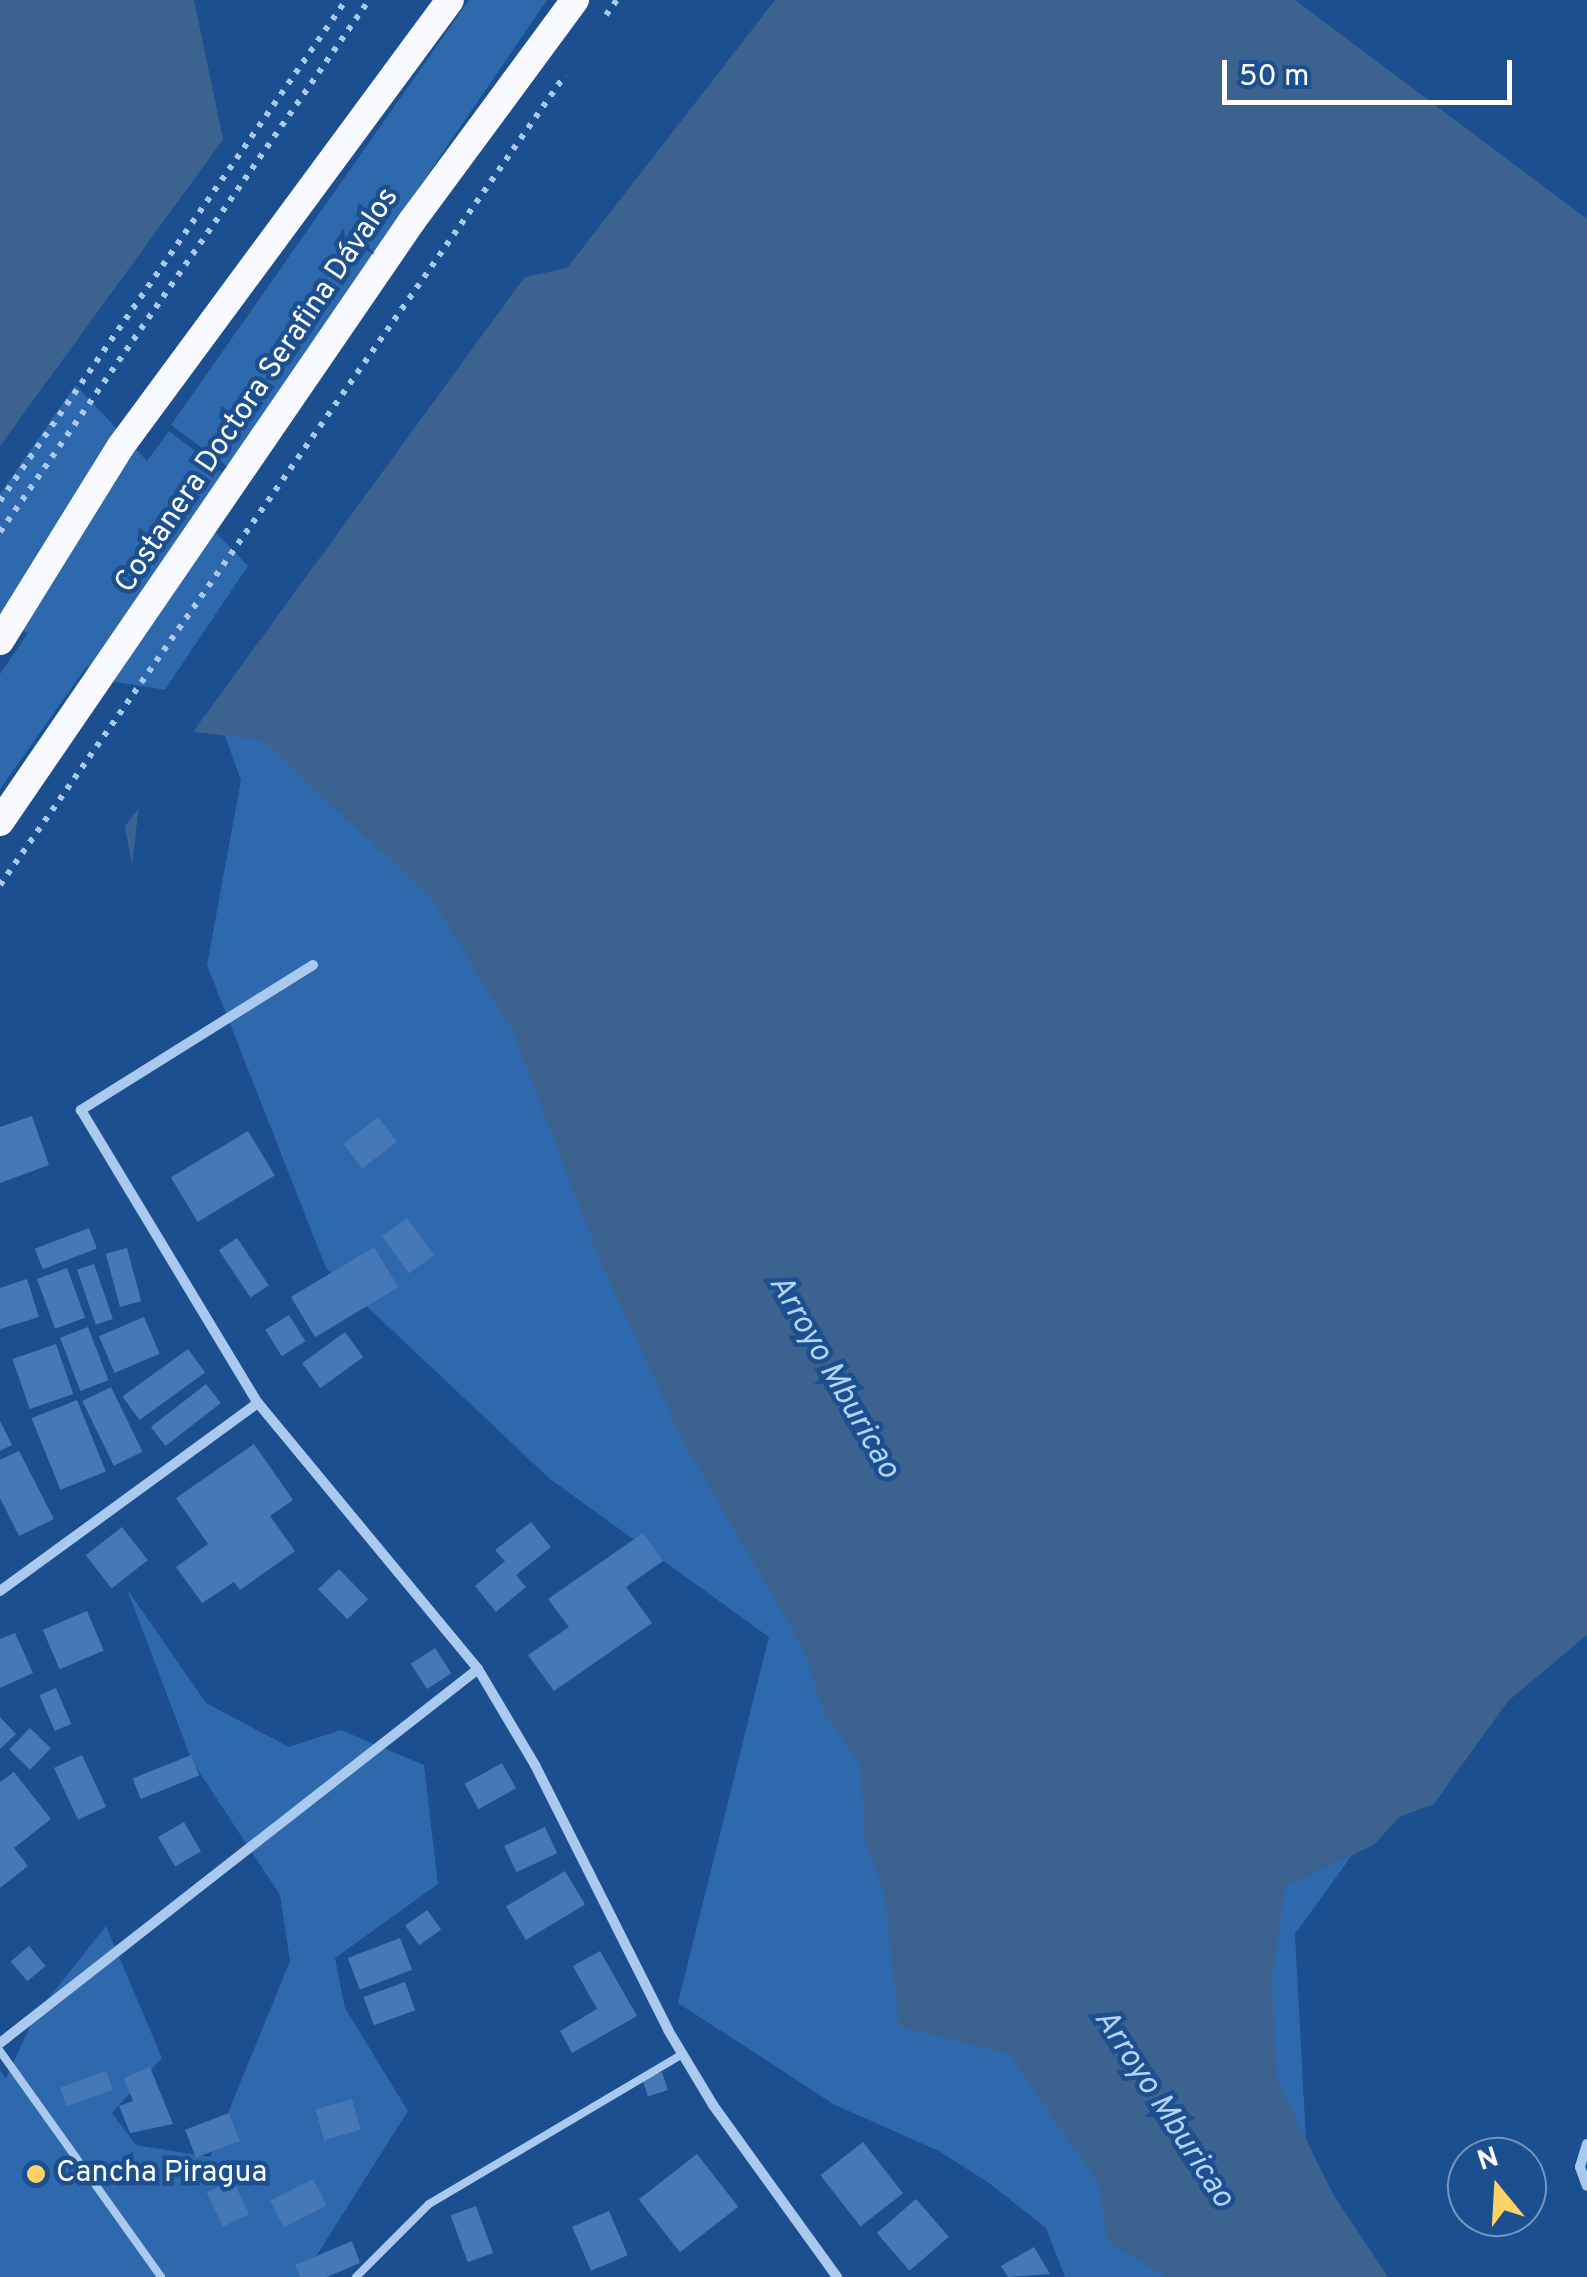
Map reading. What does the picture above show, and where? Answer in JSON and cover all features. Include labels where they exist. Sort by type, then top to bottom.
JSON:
[{"type":"highway","points":[[0,641],[121,446],[450,0]]},
{"type":"highway","name":"Costanera Doctora Serafina Dávalos","points":[[0,822],[412,222],[576,0]]},
{"type":"street","points":[[314,965],[81,1110],[258,1403],[478,1669],[535,1765],[683,2054],[837,2277]]},
{"type":"street","points":[[0,1591],[258,1403]]},
{"type":"street","points":[[0,2043],[478,1669]]},
{"type":"street","points":[[1587,2144],[1580,2167],[1587,2186]]},
{"type":"lane","points":[[0,2051],[161,2277]]},
{"type":"lane","points":[[356,2277],[428,2204],[683,2054]]},
{"type":"path","points":[[0,500],[346,0]]},
{"type":"path","points":[[0,532],[369,0]]},
{"type":"path","points":[[596,30],[617,0]]},
{"type":"path","points":[[0,885],[576,60]]},
{"type":"shaded area","points":[[0,0],[70,379],[147,461],[169,431],[223,473],[196,512],[279,598],[1587,1036],[1587,1530],[1295,1934],[1307,2159],[1372,2277],[1065,2277],[1046,2228],[989,2183],[939,2151],[835,2105],[678,2003],[769,1637],[550,1479],[326,1268],[207,965],[241,780],[211,697],[116,682],[87,666],[0,789],[0,674],[28,633],[0,619]]},
{"type":"shaded area","points":[[469,0],[547,0],[228,467],[171,425]]},
{"type":"shaded area","points":[[127,1589],[206,1703],[289,1747],[341,1730],[424,1765],[438,1884],[335,1958],[345,2008],[408,2111],[303,2277],[0,2277],[0,2071],[6,2078],[36,2014],[106,1926],[162,2058],[112,2113],[136,2145],[210,2157],[290,1961],[280,1895],[192,1761]]},
{"type":"water","points":[[0,0],[194,0],[227,158],[0,489]]},
{"type":"water","name":"Arroyo Mburicao","points":[[775,0],[1295,0],[1587,219],[1587,1635],[1508,1701],[1434,1804],[1399,1817],[1374,1845],[1285,1886],[1272,1978],[1276,2079],[1334,2196],[1388,2277],[1166,2277],[1107,2242],[1099,2184],[1009,2054],[899,2026],[884,1891],[865,1842],[861,1766],[825,1715],[802,1646],[685,1445],[601,1263],[514,1034],[432,899],[262,740],[187,731],[142,781],[132,865],[115,773],[434,297],[567,268]]},
{"type":"pier","points":[[227,134],[231,161],[0,494],[0,446]]},
{"type":"pier","points":[[529,271],[190,736],[147,784],[145,799],[121,832],[111,770],[430,295]]},
{"type":"building","points":[[32,1116],[49,1165],[0,1183],[0,1127]]},
{"type":"building","points":[[378,1117],[397,1141],[362,1169],[343,1144]]},
{"type":"building","points":[[248,1131],[275,1176],[198,1222],[171,1177]]},
{"type":"building","points":[[407,1218],[434,1255],[409,1273],[382,1236]]},
{"type":"building","points":[[89,1228],[97,1249],[43,1269],[35,1249]]},
{"type":"building","points":[[237,1238],[269,1285],[251,1298],[219,1250]]},
{"type":"building","points":[[374,1247],[398,1287],[315,1337],[291,1297]]},
{"type":"building","points":[[127,1248],[141,1301],[120,1307],[106,1254]]},
{"type":"building","points":[[94,1264],[113,1319],[96,1325],[77,1270]]},
{"type":"building","points":[[67,1268],[85,1318],[55,1329],[37,1279]]},
{"type":"building","points":[[27,1279],[39,1317],[0,1329],[0,1288]]},
{"type":"building","points":[[289,1315],[305,1341],[282,1356],[265,1330]]},
{"type":"building","points":[[144,1317],[160,1354],[115,1373],[99,1336]]},
{"type":"building","points":[[88,1327],[108,1380],[80,1391],[60,1338]]},
{"type":"building","points":[[345,1332],[363,1357],[320,1388],[302,1363]]},
{"type":"building","points":[[56,1344],[73,1394],[30,1409],[13,1359]]},
{"type":"building","points":[[188,1349],[205,1372],[140,1420],[122,1397]]},
{"type":"building","points":[[206,1384],[221,1403],[166,1446],[151,1427]]},
{"type":"building","points":[[111,1387],[143,1452],[114,1466],[82,1401]]},
{"type":"building","points":[[77,1400],[106,1471],[60,1490],[32,1418]]},
{"type":"building","points":[[0,1421],[12,1445],[0,1451]]},
{"type":"building","points":[[254,1444],[293,1500],[270,1516],[295,1551],[240,1590],[234,1582],[202,1603],[176,1567],[208,1544],[176,1498]]},
{"type":"building","points":[[19,1451],[54,1519],[19,1536],[0,1498],[0,1460]]},
{"type":"building","points":[[531,1522],[551,1547],[516,1575],[526,1587],[496,1612],[475,1586],[505,1561],[495,1550]]},
{"type":"building","points":[[122,1527],[148,1560],[112,1588],[86,1555]]},
{"type":"building","points":[[643,1533],[663,1561],[626,1587],[652,1623],[554,1691],[528,1655],[569,1627],[548,1599]]},
{"type":"building","points":[[339,1569],[368,1599],[347,1619],[318,1589]]},
{"type":"building","points":[[87,1611],[104,1651],[60,1669],[43,1630]]},
{"type":"building","points":[[15,1633],[33,1673],[0,1688],[0,1639]]},
{"type":"building","points":[[435,1648],[451,1673],[427,1689],[411,1664]]},
{"type":"building","points":[[56,1688],[71,1724],[55,1731],[39,1695]]},
{"type":"building","points":[[0,1717],[16,1734],[0,1749]]},
{"type":"building","points":[[30,1728],[51,1748],[30,1770],[9,1750]]},
{"type":"building","points":[[82,1755],[106,1807],[78,1820],[54,1768]]},
{"type":"building","points":[[191,1755],[199,1775],[141,1799],[133,1779]]},
{"type":"building","points":[[502,1763],[516,1788],[478,1809],[464,1784]]},
{"type":"building","points":[[14,1772],[51,1819],[14,1848],[28,1866],[0,1888],[0,1782]]},
{"type":"building","points":[[184,1822],[201,1851],[175,1866],[158,1837]]},
{"type":"building","points":[[545,1827],[557,1853],[516,1872],[504,1846]]},
{"type":"building","points":[[565,1871],[585,1904],[526,1940],[506,1907]]},
{"type":"building","points":[[427,1910],[441,1929],[419,1945],[405,1926]]},
{"type":"building","points":[[400,1938],[412,1970],[360,1990],[348,1958]]},
{"type":"building","points":[[29,1946],[46,1966],[27,1981],[11,1961]]},
{"type":"building","points":[[600,1951],[637,2016],[572,2053],[560,2031],[597,2009],[573,1966]]},
{"type":"building","points":[[405,1982],[415,2010],[374,2025],[364,1997]]},
{"type":"building","points":[[150,2067],[173,2124],[130,2133],[119,2106],[133,2101],[124,2078]]},
{"type":"building","points":[[106,2071],[113,2090],[67,2107],[60,2088]]},
{"type":"building","points":[[662,2072],[668,2090],[648,2097],[642,2078]]},
{"type":"building","points":[[352,2099],[361,2130],[324,2140],[315,2109]]},
{"type":"building","points":[[229,2113],[240,2141],[196,2158],[185,2130]]},
{"type":"building","points":[[863,2142],[903,2193],[860,2226],[820,2175]]},
{"type":"building","points":[[697,2154],[738,2207],[680,2252],[639,2200]]},
{"type":"building","points":[[313,2179],[327,2206],[284,2228],[270,2201]]},
{"type":"building","points":[[233,2180],[249,2214],[223,2227],[207,2192]]},
{"type":"building","points":[[916,2199],[949,2237],[910,2271],[877,2233]]},
{"type":"building","points":[[476,2206],[493,2253],[468,2262],[451,2215]]},
{"type":"building","points":[[609,2211],[628,2255],[591,2271],[572,2227]]},
{"type":"building","points":[[352,2241],[360,2263],[327,2277],[300,2277],[295,2265]]},
{"type":"building","points":[[1034,2247],[1050,2274],[1008,2277],[1001,2266]]},
{"type":"place","name":"Cancha Piragua","points":[[36,2174]]}]
